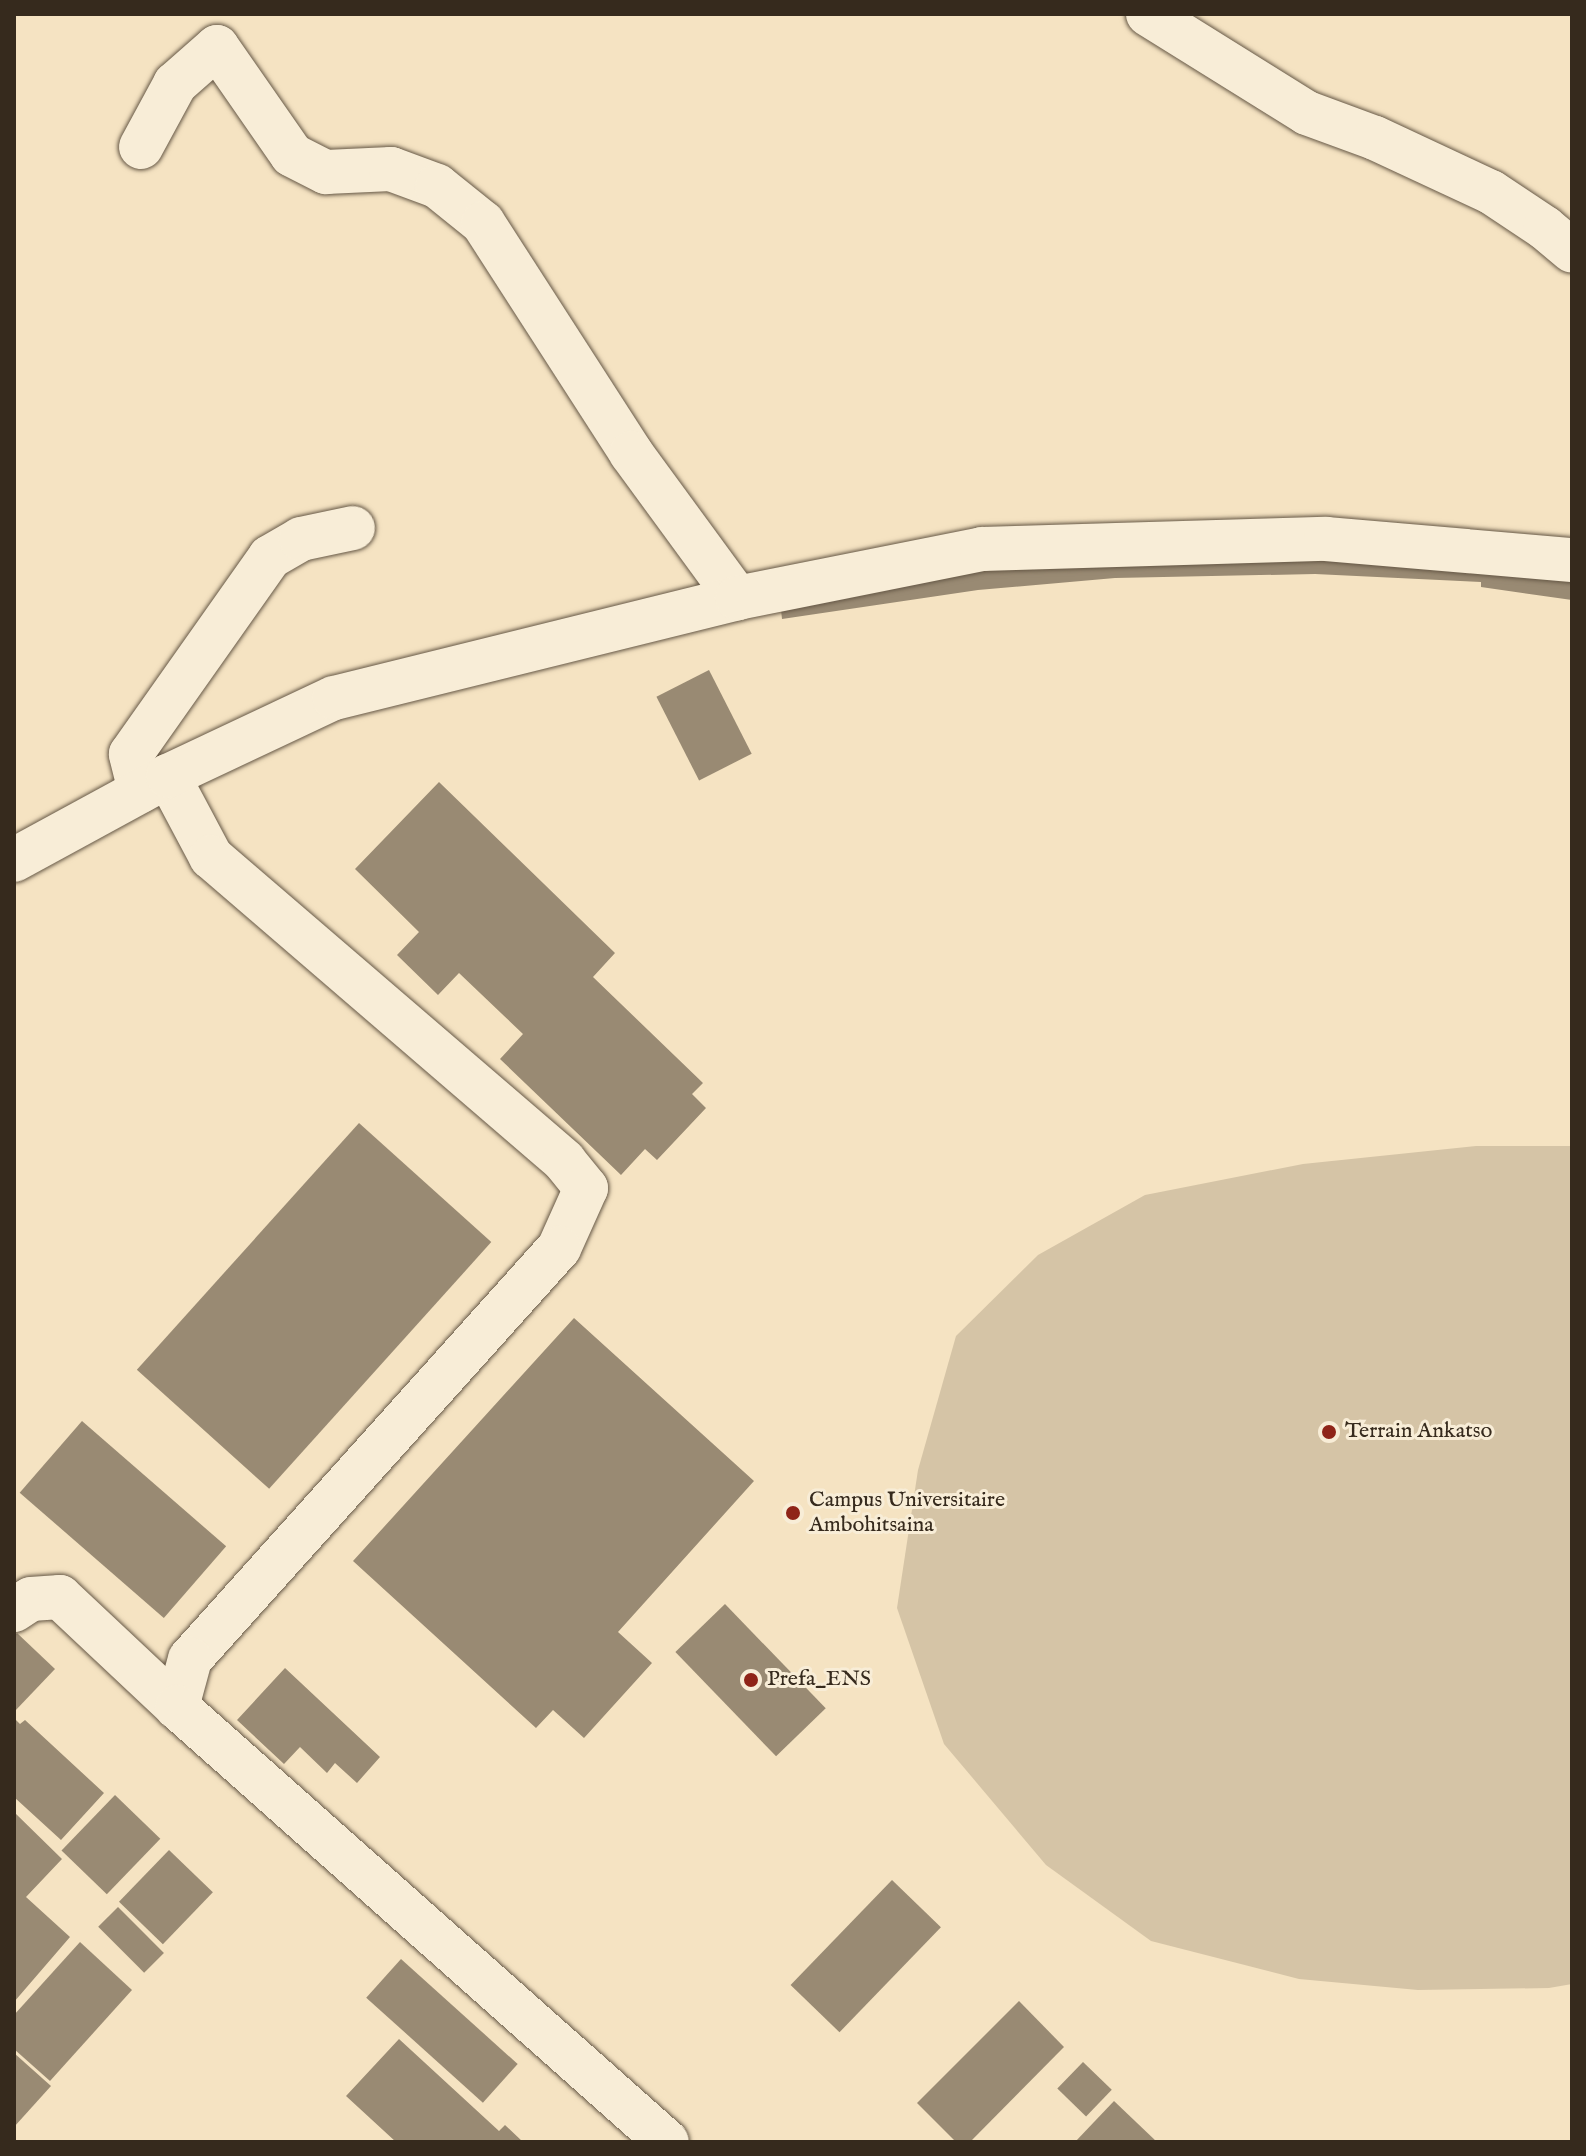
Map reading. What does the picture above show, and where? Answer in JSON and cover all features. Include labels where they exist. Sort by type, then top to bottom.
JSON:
[{"type":"street","points":[[1148,14],[1307,113],[1375,138],[1491,192],[1545,228],[1572,251]]},
{"type":"street","points":[[141,147],[175,84],[217,47],[292,155],[326,172],[391,169],[437,186],[483,223],[631,453],[737,598]]},
{"type":"street","points":[[177,1707],[190,1659],[559,1248],[586,1188],[564,1161],[211,857],[131,754],[270,557],[301,539],[353,528]]},
{"type":"street","points":[[14,860],[154,784],[334,698],[737,598],[982,549],[1326,539],[1572,560]]},
{"type":"street","points":[[14,1610],[31,1599],[60,1597],[177,1707],[667,2142]]},
{"type":"shaded area","points":[[1476,1146],[1572,1146],[1572,1984],[1549,1988],[1418,1990],[1299,1979],[1151,1941],[1046,1865],[944,1744],[897,1608],[918,1470],[956,1336],[1038,1255],[1145,1195],[1303,1164]]},
{"type":"building","points":[[1301,554],[1572,578],[1572,600],[1481,587],[1481,582],[1315,574],[1115,578],[978,590],[782,619],[780,601],[977,571]]},
{"type":"building","points":[[709,670],[752,754],[699,781],[656,697]]},
{"type":"building","points":[[439,782],[615,953],[593,977],[703,1083],[692,1094],[706,1108],[657,1160],[645,1149],[621,1175],[500,1059],[523,1034],[459,973],[438,995],[397,955],[419,932],[355,869]]},
{"type":"building","points":[[359,1123],[491,1242],[269,1489],[137,1370]]},
{"type":"building","points":[[574,1318],[754,1481],[618,1632],[652,1663],[584,1738],[553,1710],[536,1728],[353,1561]]},
{"type":"building","points":[[82,1421],[226,1546],[164,1618],[20,1493]]},
{"type":"building","name":"Prefa_ENS","points":[[725,1604],[826,1708],[776,1756],[675,1652]]},
{"type":"building","points":[[17,1633],[55,1669],[14,1712],[14,1636]]},
{"type":"building","points":[[285,1668],[380,1757],[357,1783],[335,1763],[327,1773],[300,1747],[284,1764],[237,1720]]},
{"type":"building","points":[[14,1718],[20,1724],[25,1720],[104,1793],[61,1840],[14,1797]]},
{"type":"building","points":[[115,1795],[160,1839],[107,1894],[62,1850]]},
{"type":"building","points":[[14,1812],[62,1859],[26,1897],[70,1937],[14,2002]]},
{"type":"building","points":[[169,1850],[213,1892],[163,1944],[119,1902]]},
{"type":"building","points":[[892,1880],[941,1927],[839,2032],[791,1985]]},
{"type":"building","points":[[118,1907],[164,1953],[144,1973],[98,1927]]},
{"type":"building","points":[[80,1942],[132,1990],[50,2081],[14,2049],[14,2015]]},
{"type":"building","points":[[401,1959],[518,2064],[483,2103],[366,1998]]},
{"type":"building","points":[[1019,2001],[1064,2047],[970,2142],[956,2142],[917,2103]]},
{"type":"building","points":[[399,2039],[499,2131],[505,2125],[523,2142],[396,2142],[346,2096]]},
{"type":"building","points":[[14,2053],[51,2086],[14,2127]]},
{"type":"building","points":[[1083,2062],[1112,2090],[1086,2116],[1057,2089]]},
{"type":"building","points":[[1114,2101],[1157,2142],[1075,2142]]},
{"type":"place","name":"Terrain Ankatso","points":[[1329,1432]]},
{"type":"place","name":"Campus Universitaire Ambohitsaina","points":[[793,1513]]},
{"type":"place","name":"Prefa_ENS","points":[[751,1680]]}]
